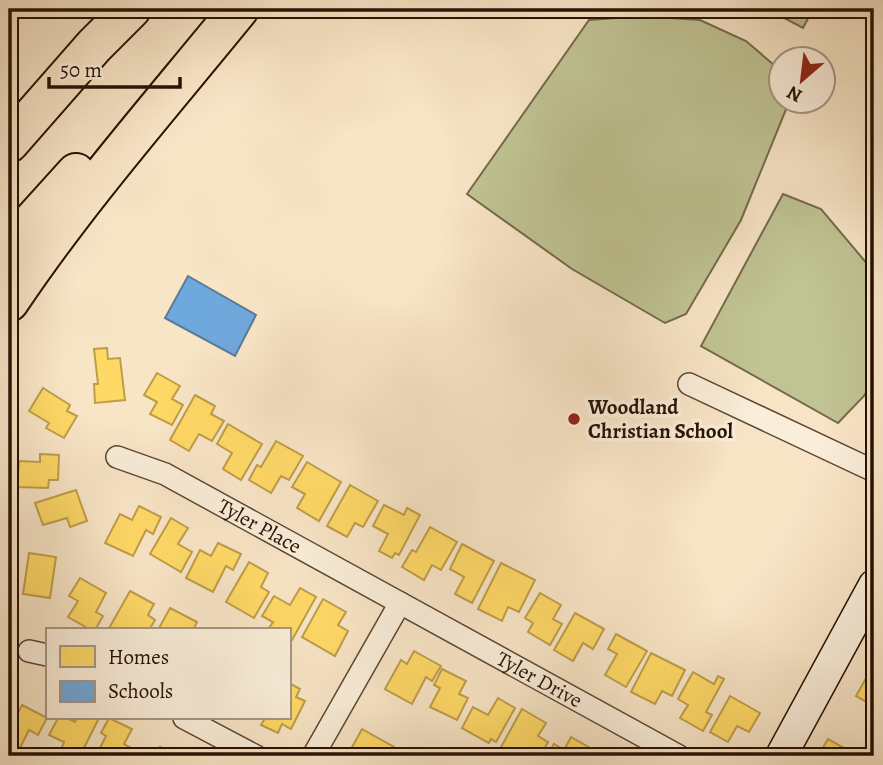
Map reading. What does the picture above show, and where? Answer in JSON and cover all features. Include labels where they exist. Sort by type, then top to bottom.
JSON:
[{"type":"highway","points":[[9,143],[131,9]]},
{"type":"highway","points":[[9,247],[114,131],[232,9]]},
{"type":"highway","points":[[9,302],[73,214],[239,9]]},
{"type":"highway","points":[[9,114],[31,93],[94,47]]},
{"type":"street","points":[[689,384],[874,471]]},
{"type":"street","name":"Tyler Place","points":[[117,457],[165,474],[400,603]]},
{"type":"street","points":[[781,756],[874,585]]},
{"type":"street","points":[[313,756],[400,603]]},
{"type":"street","name":"Tyler Drive","points":[[400,603],[679,756]]},
{"type":"street","points":[[188,720],[256,756]]},
{"type":"green space","points":[[767,9],[813,9],[803,28]]},
{"type":"green space","points":[[643,16],[700,20],[746,41],[768,60],[768,116],[783,116],[741,220],[686,314],[665,323],[572,269],[467,194],[589,20]]},
{"type":"green space","points":[[783,194],[821,209],[874,272],[874,379],[864,396],[838,423],[701,346]]},
{"type":"building: Homes","points":[[107,348],[108,359],[120,358],[125,400],[95,403],[94,384],[98,384],[94,349]]},
{"type":"building: Homes","points":[[157,373],[180,386],[172,399],[183,405],[172,425],[150,414],[157,402],[144,395]]},
{"type":"building: Homes","points":[[43,388],[70,405],[67,411],[77,416],[64,438],[46,428],[49,423],[29,411]]},
{"type":"building: Homes","points":[[195,395],[215,406],[211,414],[224,421],[212,441],[199,434],[189,451],[170,440]]},
{"type":"building: Homes","points":[[228,424],[262,444],[241,480],[223,469],[232,453],[217,444]]},
{"type":"building: Homes","points":[[276,441],[303,456],[289,480],[281,476],[271,493],[249,480],[257,465],[261,467]]},
{"type":"building: Homes","points":[[40,454],[59,455],[58,480],[49,480],[48,488],[17,487],[19,461],[40,462]]},
{"type":"building: Homes","points":[[307,462],[341,482],[319,521],[297,508],[305,494],[292,487]]},
{"type":"building: Homes","points":[[350,485],[378,501],[363,527],[355,523],[347,537],[327,526]]},
{"type":"building: Homes","points":[[76,490],[87,521],[70,527],[67,518],[43,525],[35,503]]},
{"type":"building: Homes","points":[[384,505],[404,515],[407,508],[420,515],[399,555],[395,553],[392,558],[379,551],[388,534],[373,526]]},
{"type":"building: Homes","points":[[139,506],[161,517],[153,534],[146,530],[133,556],[105,543],[120,514],[132,520]]},
{"type":"building: Homes","points":[[171,518],[188,528],[178,544],[192,552],[181,572],[150,554]]},
{"type":"building: Homes","points":[[430,527],[457,542],[441,570],[432,565],[424,580],[402,567],[412,550],[416,552]]},
{"type":"building: Homes","points":[[218,543],[241,554],[233,570],[226,566],[213,592],[186,578],[200,550],[211,556]]},
{"type":"building: Homes","points":[[462,544],[494,561],[472,603],[455,594],[464,577],[450,569]]},
{"type":"building: Homes","points":[[29,553],[56,557],[50,598],[23,594]]},
{"type":"building: Homes","points":[[249,562],[268,573],[261,587],[269,592],[254,618],[226,602]]},
{"type":"building: Homes","points":[[501,563],[535,580],[519,612],[508,607],[502,621],[478,609]]},
{"type":"building: Homes","points":[[80,578],[106,593],[96,612],[103,616],[96,628],[87,628],[68,617],[78,601],[69,596]]},
{"type":"building: Homes","points":[[300,588],[316,597],[292,640],[290,628],[269,628],[273,622],[262,616],[274,596],[290,605]]},
{"type":"building: Homes","points":[[130,591],[154,604],[148,615],[155,620],[150,628],[109,628]]},
{"type":"building: Homes","points":[[540,593],[561,605],[553,619],[562,624],[550,645],[528,632],[533,623],[525,618]]},
{"type":"building: Homes","points":[[323,599],[346,612],[338,625],[348,631],[335,656],[302,637]]},
{"type":"building: Homes","points":[[170,608],[197,622],[194,628],[159,628]]},
{"type":"building: Homes","points":[[575,613],[604,629],[593,649],[583,643],[573,661],[554,650]]},
{"type":"building: Homes","points":[[616,634],[647,651],[626,687],[605,675],[617,654],[608,649]]},
{"type":"building: Homes","points":[[414,651],[441,666],[432,681],[426,677],[412,704],[385,689],[401,660],[407,664]]},
{"type":"building: Homes","points":[[651,653],[685,670],[672,696],[662,691],[655,704],[631,692]]},
{"type":"building: Homes","points":[[442,669],[466,681],[459,694],[468,698],[457,720],[430,707],[440,688],[434,685]]},
{"type":"building: Homes","points":[[870,671],[874,673],[874,706],[856,696]]},
{"type":"building: Homes","points":[[693,672],[714,684],[718,676],[724,679],[706,712],[712,715],[703,731],[680,718],[688,705],[678,699]]},
{"type":"building: Homes","points":[[290,684],[300,689],[296,697],[305,701],[291,729],[282,724],[278,733],[261,725],[264,720],[290,720]]},
{"type":"building: Homes","points":[[730,696],[760,713],[749,732],[737,726],[728,742],[710,732]]},
{"type":"building: Homes","points":[[498,698],[515,708],[496,742],[491,739],[489,743],[462,728],[473,707],[488,715]]},
{"type":"building: Homes","points":[[22,705],[46,717],[38,735],[29,730],[19,750],[9,745],[9,709],[18,713]]},
{"type":"building: Homes","points":[[522,709],[546,723],[538,736],[548,742],[540,756],[517,756],[501,747]]},
{"type":"building: Homes","points":[[57,720],[98,720],[80,756],[69,756],[60,752],[64,742],[49,735]]},
{"type":"building: Homes","points":[[108,720],[132,729],[124,744],[133,749],[129,756],[96,756],[106,736],[101,733]]},
{"type":"building: Homes","points":[[362,729],[394,747],[389,756],[364,756],[351,749]]},
{"type":"building: Homes","points":[[571,737],[594,750],[590,756],[547,756],[554,744],[564,750]]},
{"type":"building: Homes","points":[[828,739],[853,753],[851,756],[818,756]]},
{"type":"building: Homes","points":[[160,747],[179,756],[155,756]]},
{"type":"building: Homes","points":[[405,748],[419,756],[400,756]]},
{"type":"building: Schools","points":[[188,276],[256,315],[235,356],[165,318]]},
{"type":"place","name":"Woodland Christian School","points":[[574,419]]}]
